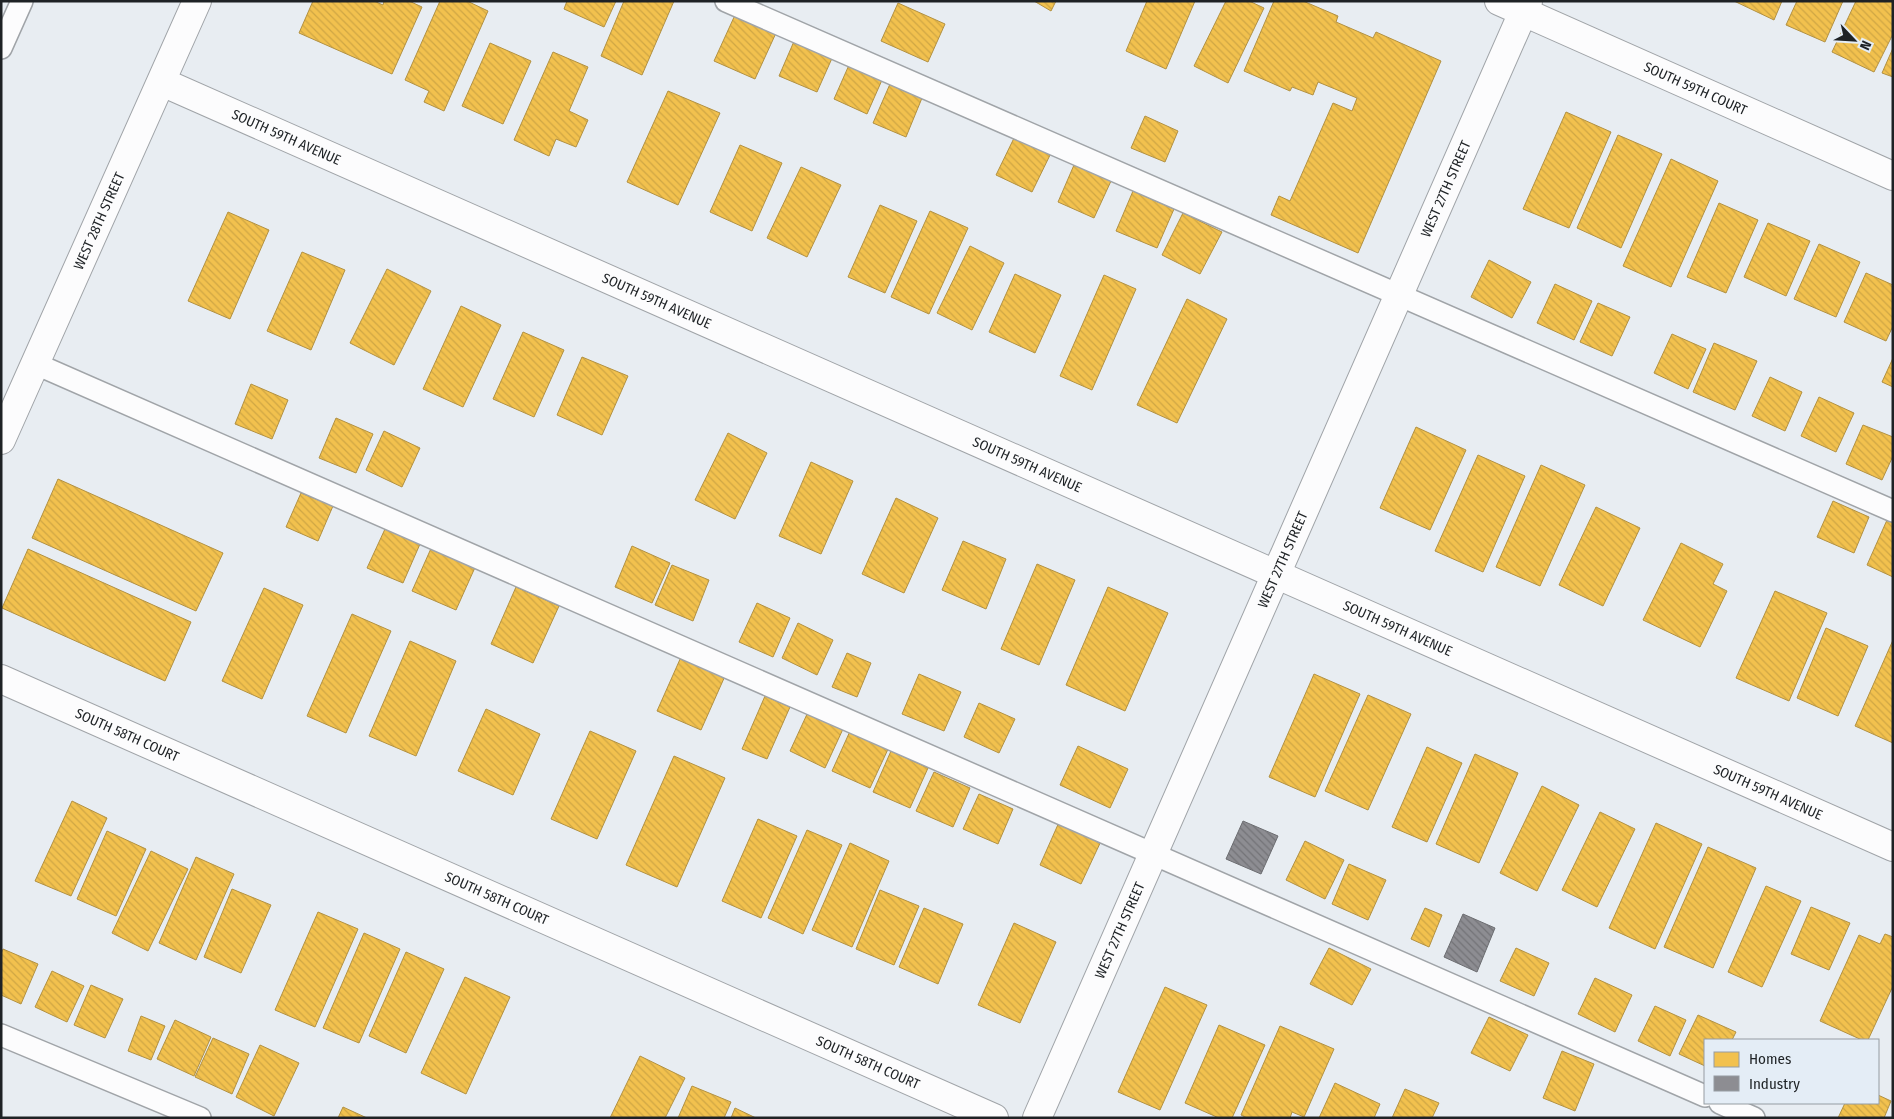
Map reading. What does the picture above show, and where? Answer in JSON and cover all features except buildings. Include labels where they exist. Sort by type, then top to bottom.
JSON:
[{"type":"street","name":"WEST 28TH STREET","points":[[1,440],[198,1]]},
{"type":"street","name":"SOUTH 59TH COURT","points":[[1499,1],[1526,7],[1893,176]]},
{"type":"street","name":"WEST 27TH STREET","points":[[1038,1118],[1526,7]]},
{"type":"street","name":"SOUTH 59TH AVENUE","points":[[162,82],[1893,847]]},
{"type":"street","name":"SOUTH 58TH COURT","points":[[1,679],[994,1118]]},
{"type":"lane","points":[[1,48],[22,1]]},
{"type":"lane","points":[[726,1],[1893,511]]},
{"type":"lane","points":[[36,364],[1704,1096]]},
{"type":"lane","points":[[1,1035],[200,1118]]},
{"type":"lane","points":[[1722,1104],[1754,1118]]}]
